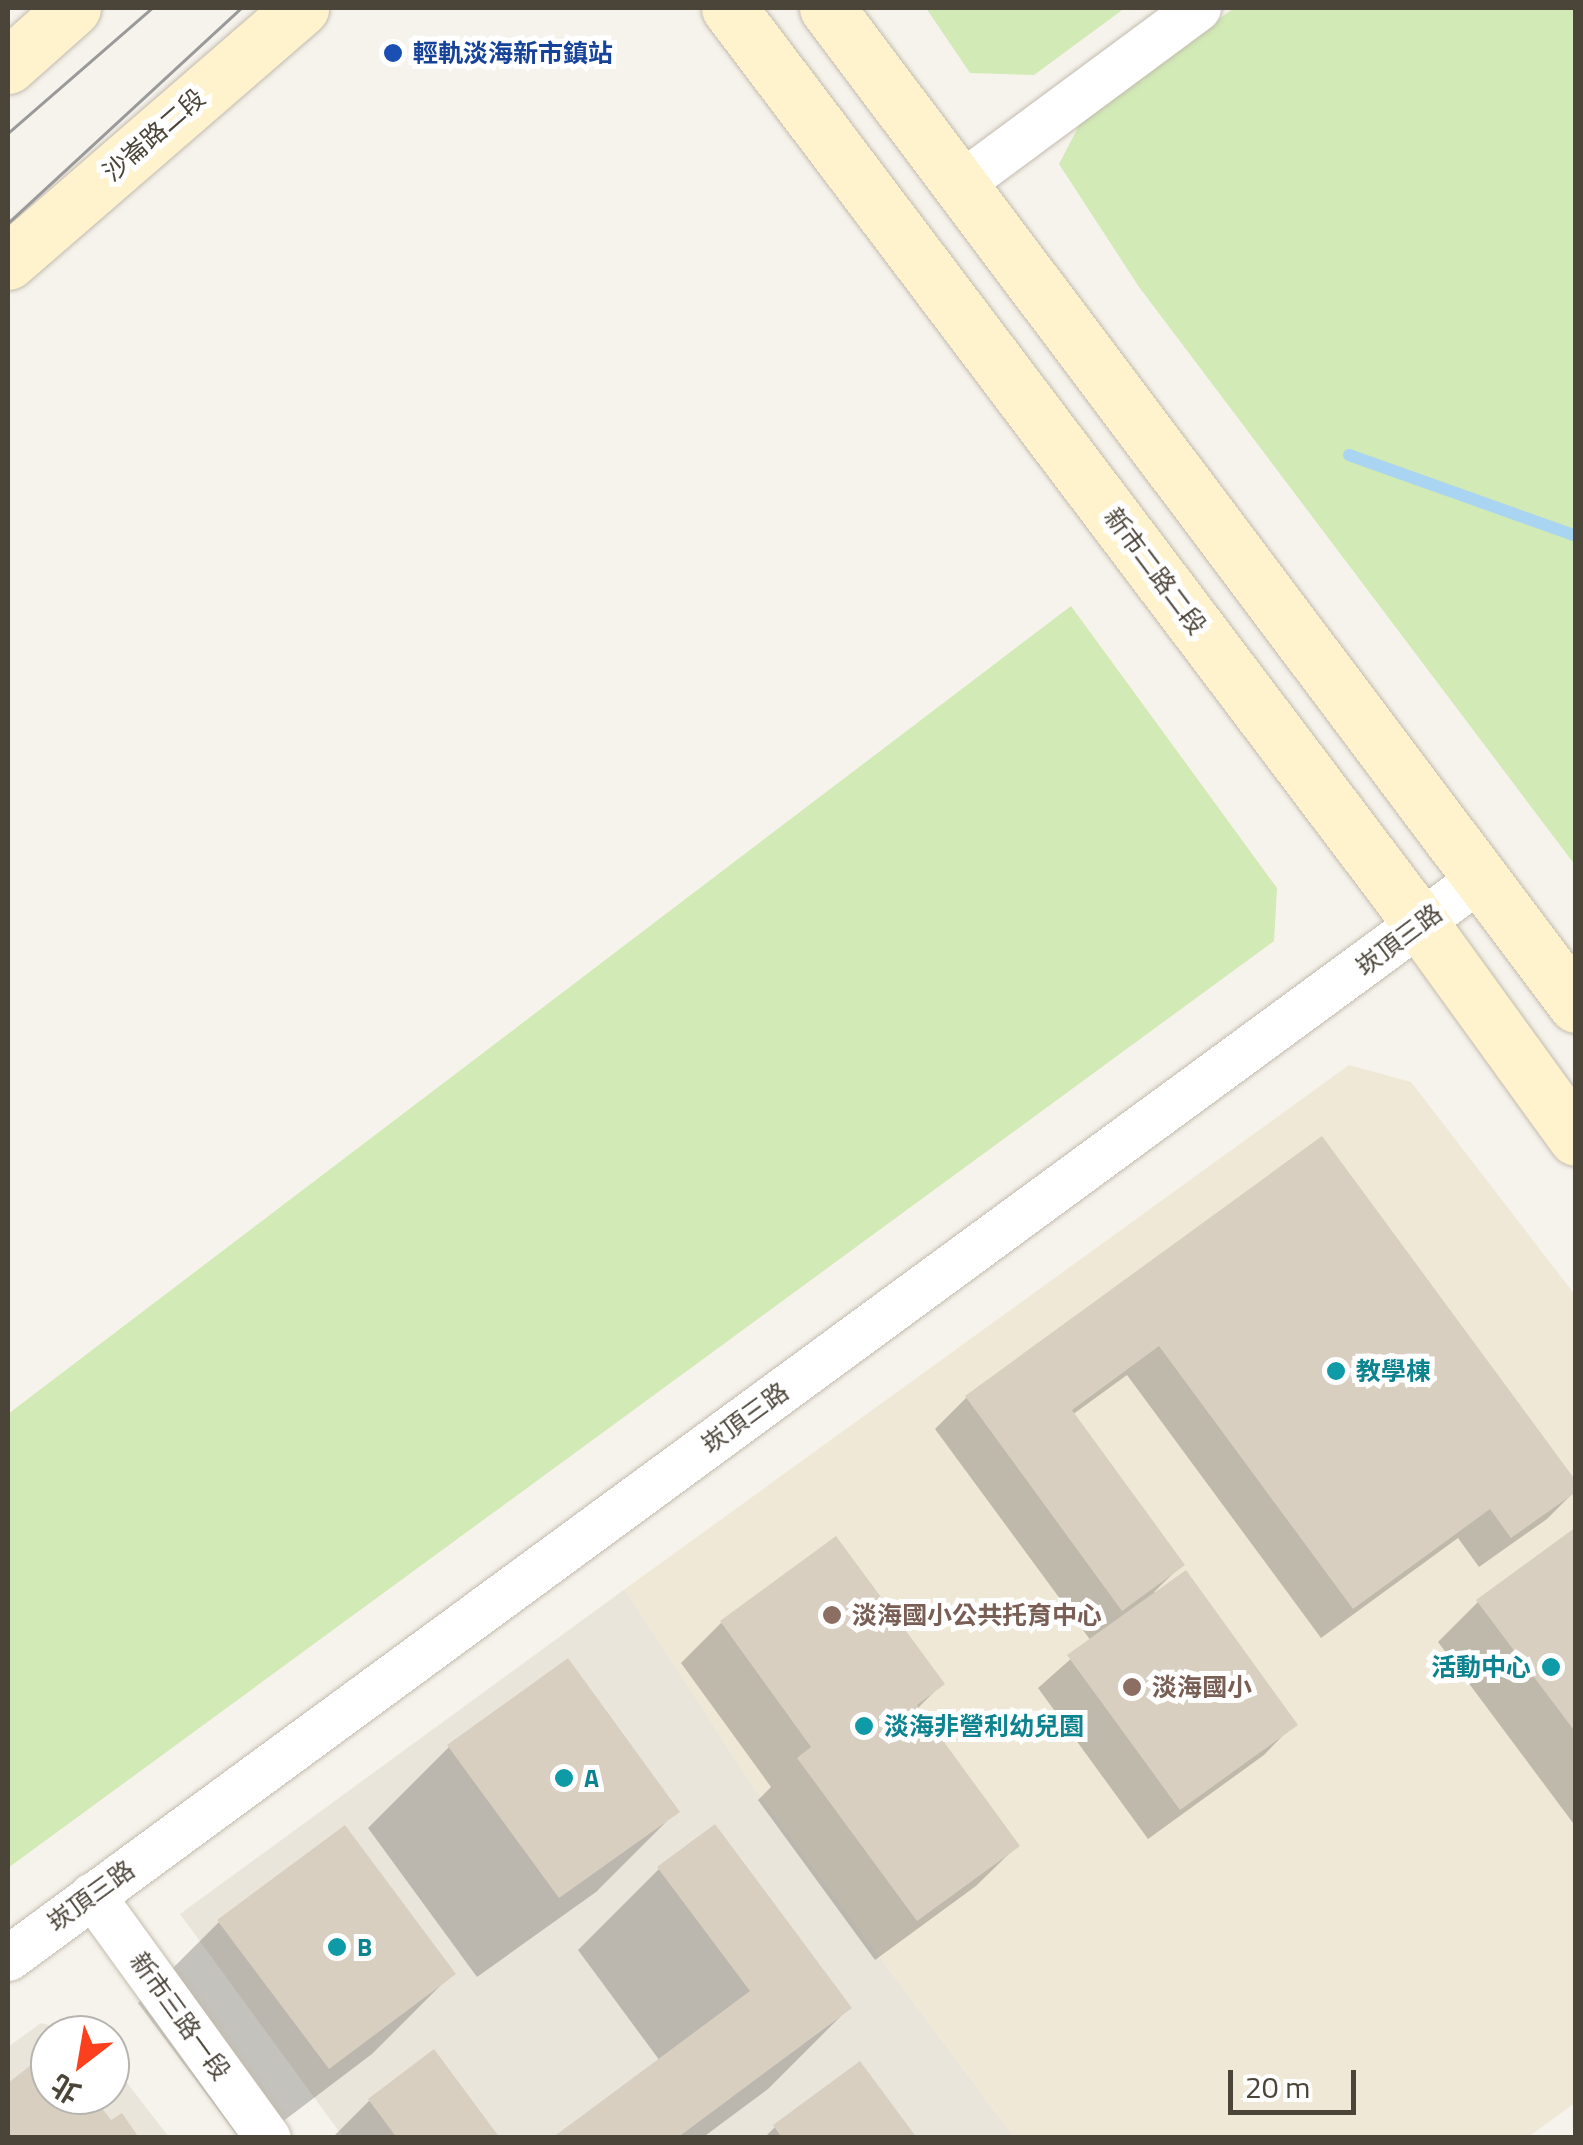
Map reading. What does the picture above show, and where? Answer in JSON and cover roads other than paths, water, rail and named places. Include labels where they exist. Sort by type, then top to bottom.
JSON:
[{"type":"street","points":[[8,66],[73,8]]},
{"type":"street","name":"沙崙路二段","points":[[8,262],[301,8]]},
{"type":"street","name":"新市二路二段","points":[[728,8],[1422,924],[1576,1138]]},
{"type":"street","points":[[827,8],[1576,1004]]},
{"type":"street","points":[[960,184],[1198,8]]},
{"type":"street","name":"崁頂三路","points":[[8,1958],[1482,877]]},
{"type":"street","name":"新市三路一段","points":[[92,1896],[268,2138]]},
{"type":"waterway","points":[[1349,455],[1576,536]]},
{"type":"tram line","points":[[8,133],[152,8]]},
{"type":"tram line","points":[[8,223],[241,8]]},
{"type":"place","name":"輕軌淡海新市鎮站","points":[[393,53]]},
{"type":"place","name":"教學棟","points":[[1336,1371]]},
{"type":"place","name":"淡海國小公共托育中心","points":[[832,1615]]},
{"type":"place","name":"活動中心","points":[[1551,1667]]},
{"type":"place","name":"淡海國小","points":[[1132,1687]]},
{"type":"place","name":"淡海非營利幼兒園","points":[[864,1726]]},
{"type":"place","name":"A","points":[[564,1778]]},
{"type":"place","name":"B","points":[[337,1947]]}]
